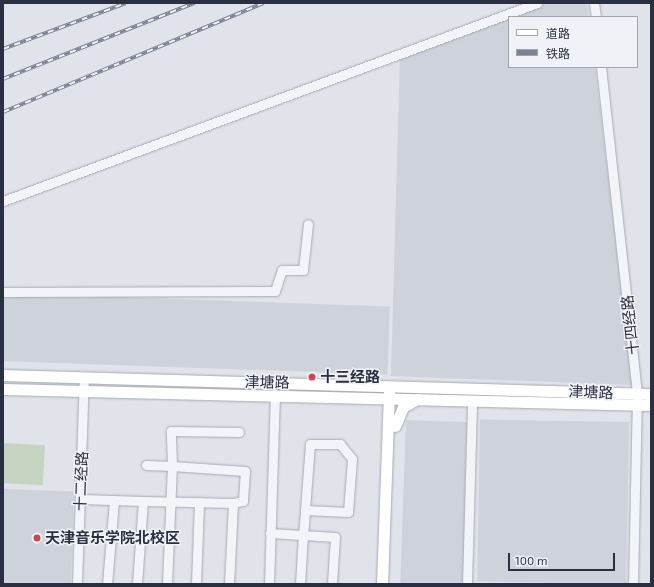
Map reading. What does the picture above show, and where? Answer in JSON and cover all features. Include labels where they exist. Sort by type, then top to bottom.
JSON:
[{"type":"main road","name":"津塘路","points":[[3,375],[395,395]]},
{"type":"main road","name":"津塘路","points":[[3,388],[83,391],[275,394],[395,395],[421,393],[637,399],[651,405]]},
{"type":"main road","name":"津塘路","points":[[421,393],[472,400],[637,399],[651,394]]},
{"type":"main road","points":[[388,584],[391,426],[403,407],[421,393]]},
{"type":"main road","points":[[382,584],[391,426],[395,395]]},
{"type":"street","points":[[3,201],[537,3]]},
{"type":"street","points":[[594,3],[596,16]]},
{"type":"street","name":"十四经路","points":[[601,68],[637,399],[633,584]]},
{"type":"street","points":[[3,292],[275,291],[282,270],[303,270],[308,224]]},
{"type":"street","name":"十二经路","points":[[77,584],[84,378]]},
{"type":"street","points":[[269,584],[275,394]]},
{"type":"street","points":[[467,584],[472,400]]},
{"type":"street","points":[[167,584],[172,466],[171,431],[239,432]]},
{"type":"street","points":[[300,584],[303,535],[310,444],[340,444],[352,459],[348,512],[305,510]]},
{"type":"street","points":[[81,499],[233,503],[242,501],[245,471],[146,465]]},
{"type":"street","points":[[107,584],[114,500]]},
{"type":"street","points":[[137,584],[143,501]]},
{"type":"street","points":[[196,584],[200,502]]},
{"type":"street","points":[[229,584],[233,503]]},
{"type":"street","points":[[270,533],[335,537],[332,584]]},
{"type":"shaded area","points":[[553,3],[587,3],[589,16],[510,16],[540,5]]},
{"type":"shaded area","points":[[508,17],[508,68],[595,68],[633,385],[391,376],[400,56]]},
{"type":"shaded area","points":[[3,293],[390,307],[387,374],[3,361]]},
{"type":"shaded area","points":[[480,419],[629,422],[626,584],[477,581]]},
{"type":"shaded area","points":[[406,420],[477,422],[471,584],[400,584]]},
{"type":"shaded area","name":"天津音乐学院北校区","points":[[3,489],[74,491],[71,584],[3,584]]},
{"type":"green space","points":[[3,443],[45,445],[43,485],[3,483]]},
{"type":"railway","points":[[3,49],[126,3]]},
{"type":"railway","points":[[3,79],[194,3]]},
{"type":"railway","points":[[3,112],[263,3]]},
{"type":"place","name":"十三经路","points":[[312,377]]},
{"type":"place","name":"天津音乐学院北校区","points":[[37,538]]}]
